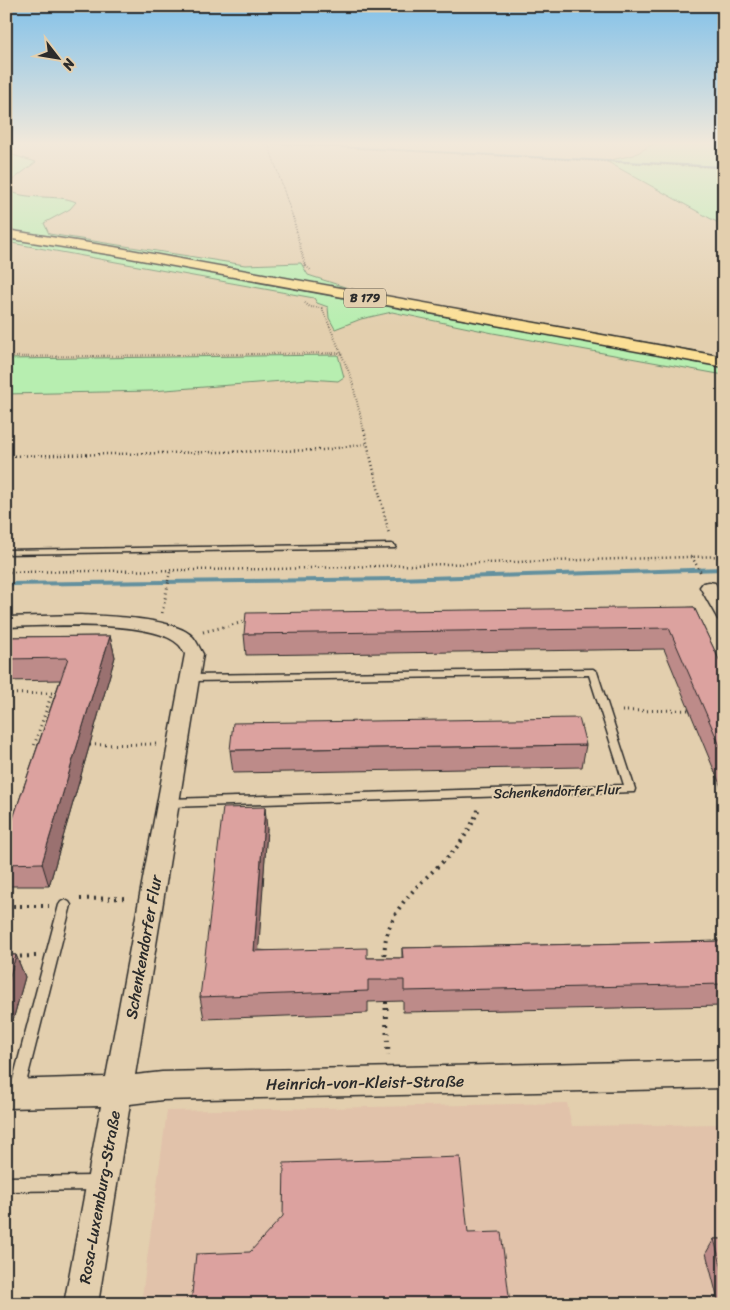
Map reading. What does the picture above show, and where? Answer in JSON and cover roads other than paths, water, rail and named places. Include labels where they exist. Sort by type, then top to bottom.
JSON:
[{"type":"main road","name":"B 179","points":[[6,234],[114,251],[724,362]]},
{"type":"street","points":[[709,587],[724,615]]},
{"type":"street","name":"Schenkendorfer Flur","points":[[6,622],[116,621],[158,629],[182,637],[194,648],[192,678],[117,1091]]},
{"type":"street","name":"Heinrich-von-Kleist-Straße","points":[[11,1094],[117,1091],[162,1086],[724,1074]]},
{"type":"street","name":"Rosa-Luxemburg-Straße","points":[[81,1304],[117,1091]]},
{"type":"lane","points":[[6,552],[392,546]]},
{"type":"lane","name":"Schenkendorfer Flur","points":[[169,803],[630,788],[593,672],[192,678]]},
{"type":"lane","points":[[11,1094],[52,956],[65,905]]},
{"type":"lane","points":[[6,1184],[102,1183]]},
{"type":"waterway","points":[[6,584],[397,579],[724,569]]}]
